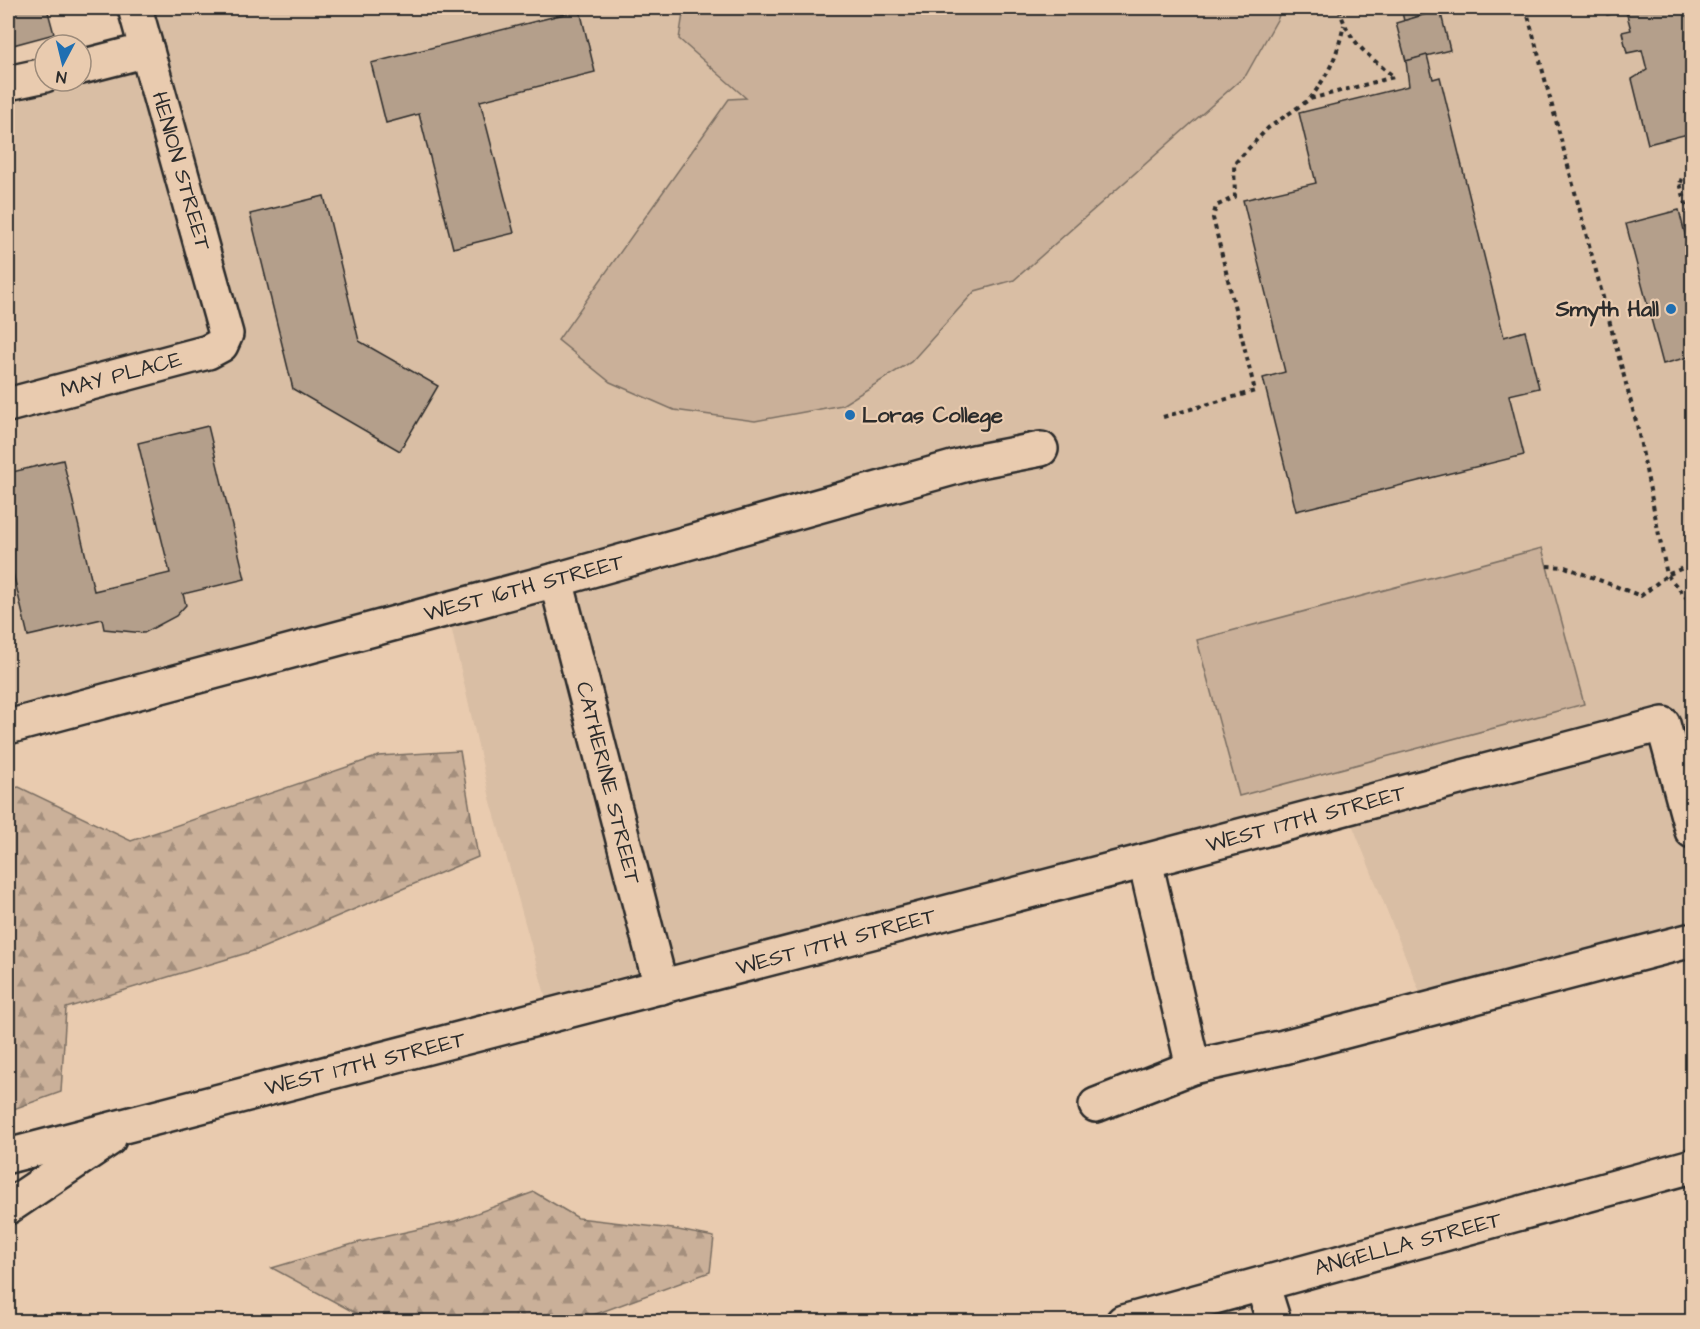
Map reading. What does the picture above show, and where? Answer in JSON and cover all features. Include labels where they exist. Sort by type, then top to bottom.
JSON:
[{"type":"street","name":"HENION STREET","points":[[135,8],[226,334]]},
{"type":"street","points":[[93,64],[147,50]]},
{"type":"street","points":[[8,83],[33,78]]},
{"type":"street","name":"MAY PLACE","points":[[8,405],[208,352],[221,345],[226,334]]},
{"type":"street","name":"WEST 16TH STREET","points":[[8,727],[556,580],[974,462],[1041,449]]},
{"type":"street","name":"CATHERINE STREET","points":[[556,580],[661,987]]},
{"type":"street","name":"WEST 17TH STREET","points":[[8,1156],[1663,724],[1692,831]]},
{"type":"street","points":[[1145,861],[1193,1067]]},
{"type":"street","points":[[1096,1105],[1193,1067],[1284,1047],[1692,940]]},
{"type":"street","points":[[8,1207],[130,1124]]},
{"type":"street","name":"ANGELLA STREET","points":[[1123,1322],[1692,1166]]},
{"type":"street","points":[[1262,1284],[1274,1322]]},
{"type":"path","points":[[1163,417],[1255,391],[1213,218],[1216,206],[1235,197],[1234,164],[1268,128],[1310,99],[1394,77],[1354,42],[1344,24],[1339,8]]},
{"type":"path","points":[[1526,8],[1636,425],[1667,575],[1692,604]]},
{"type":"path","points":[[1310,99],[1338,53],[1344,24]]},
{"type":"path","points":[[1692,184],[1679,180],[1692,224]]},
{"type":"path","points":[[1547,566],[1565,567],[1641,596],[1667,575],[1692,564]]},
{"type":"shaded area","name":"Loras College","points":[[155,8],[1692,8],[1692,924],[1421,995],[1352,824],[1145,861],[551,1016],[490,798],[447,609],[8,708],[8,221],[14,220],[8,195],[8,100],[36,93],[93,93],[93,79],[167,60]]},
{"type":"green space","points":[[684,8],[1281,8],[1278,18],[1246,75],[1014,280],[975,291],[911,362],[842,405],[755,421],[674,410],[610,382],[558,340],[729,99],[746,98],[679,39]]},
{"type":"green space","points":[[1542,548],[1584,704],[1239,796],[1197,640]]},
{"type":"green space","points":[[460,751],[478,857],[260,949],[66,1008],[61,1092],[8,1111],[8,789],[19,787],[131,841],[379,756]]},
{"type":"green space","points":[[534,1192],[578,1218],[673,1229],[714,1237],[710,1272],[577,1321],[372,1322],[272,1268],[356,1243],[455,1221]]},
{"type":"building","points":[[8,8],[47,8],[54,33],[33,33],[33,40],[13,45],[8,23]]},
{"type":"building","points":[[1401,8],[1427,8],[1428,12],[1404,21]]},
{"type":"building","points":[[1605,8],[1692,8],[1692,133],[1648,144],[1632,79],[1647,70],[1642,50],[1627,53],[1622,32],[1631,30],[1626,11],[1607,15]]},
{"type":"building","points":[[580,10],[595,72],[480,101],[514,233],[453,248],[419,114],[386,123],[371,63]]},
{"type":"building","points":[[1440,10],[1450,50],[1406,61],[1396,23]]},
{"type":"building","points":[[1427,55],[1433,79],[1440,77],[1504,337],[1525,331],[1539,388],[1509,395],[1524,455],[1296,511],[1263,378],[1285,372],[1243,200],[1316,183],[1299,113],[1409,86],[1406,61]]},
{"type":"building","points":[[8,195],[14,220],[8,221]]},
{"type":"building","points":[[324,196],[359,341],[438,386],[400,451],[293,389],[250,214]]},
{"type":"building","name":"Smyth Hall","points":[[1679,210],[1692,262],[1692,356],[1663,364],[1626,224]]},
{"type":"building","points":[[208,426],[245,579],[183,594],[186,605],[176,616],[144,633],[104,629],[102,619],[28,636],[8,552],[8,473],[63,460],[94,591],[170,573],[138,443]]},
{"type":"place","name":"Smyth Hall","points":[[1671,309]]},
{"type":"place","name":"Loras College","points":[[850,415]]}]
